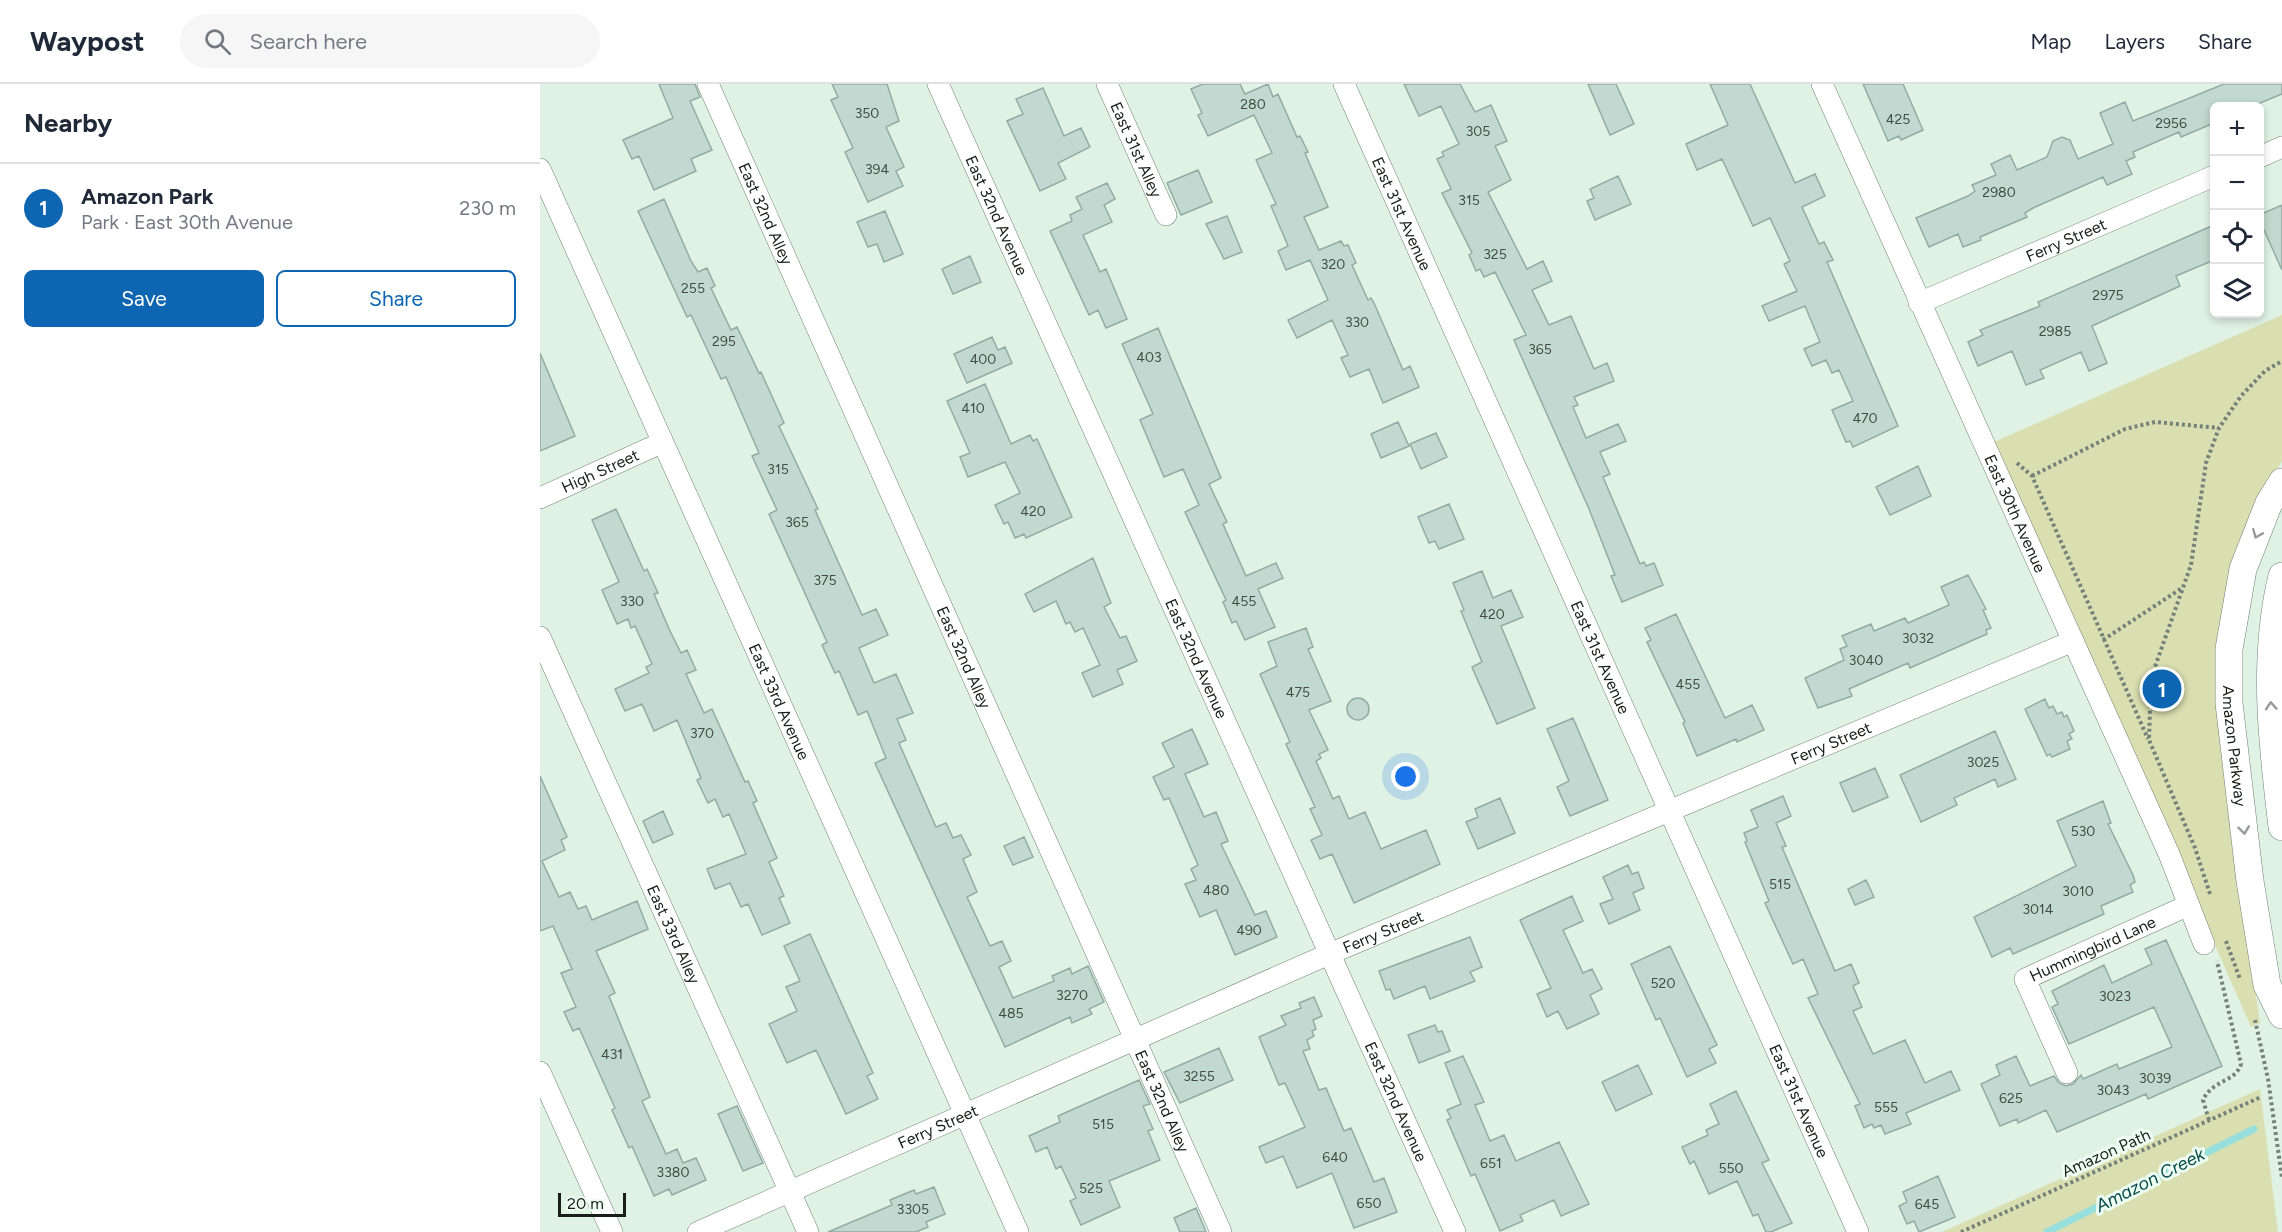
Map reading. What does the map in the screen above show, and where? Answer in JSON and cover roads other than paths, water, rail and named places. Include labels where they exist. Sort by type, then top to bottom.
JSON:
[{"type":"main road","name":"Amazon Parkway","points":[[2282,482],[2269,503],[2243,569],[2229,649],[2229,703],[2250,881],[2267,985],[2282,1015]]},
{"type":"main road","points":[[2282,576],[2273,621],[2269,680],[2282,827]]},
{"type":"street","name":"East 32nd Alley","points":[[708,84],[1221,1232]]},
{"type":"street","name":"East 32nd Avenue","points":[[938,84],[1455,1232]]},
{"type":"street","name":"East 31st Alley","points":[[1107,84],[1166,214]]},
{"type":"street","name":"East 31st Avenue","points":[[1344,84],[1858,1232]]},
{"type":"street","name":"East 30th Avenue","points":[[1822,84],[2189,905],[2214,949]]},
{"type":"street","points":[[2261,156],[2282,147]]},
{"type":"street","name":"East 33rd Avenue","points":[[540,169],[661,444],[1018,1232]]},
{"type":"street","name":"Ferry Street","points":[[1919,303],[2210,178]]},
{"type":"street","name":"High Street","points":[[540,498],[661,444]]},
{"type":"street","name":"East 33rd Alley","points":[[540,637],[808,1232]]},
{"type":"street","name":"Ferry Street","points":[[698,1232],[1329,954],[1669,812],[2075,647]]},
{"type":"street","name":"Hummingbird Lane","points":[[2067,1073],[2025,979],[2189,905]]},
{"type":"street","points":[[540,1072],[612,1232]]},
{"type":"waterway","name":"Amazon Creek","points":[[2047,1232],[2254,1129]]},
{"type":"place","name":"Amazon Park","points":[[2162,689]]}]
